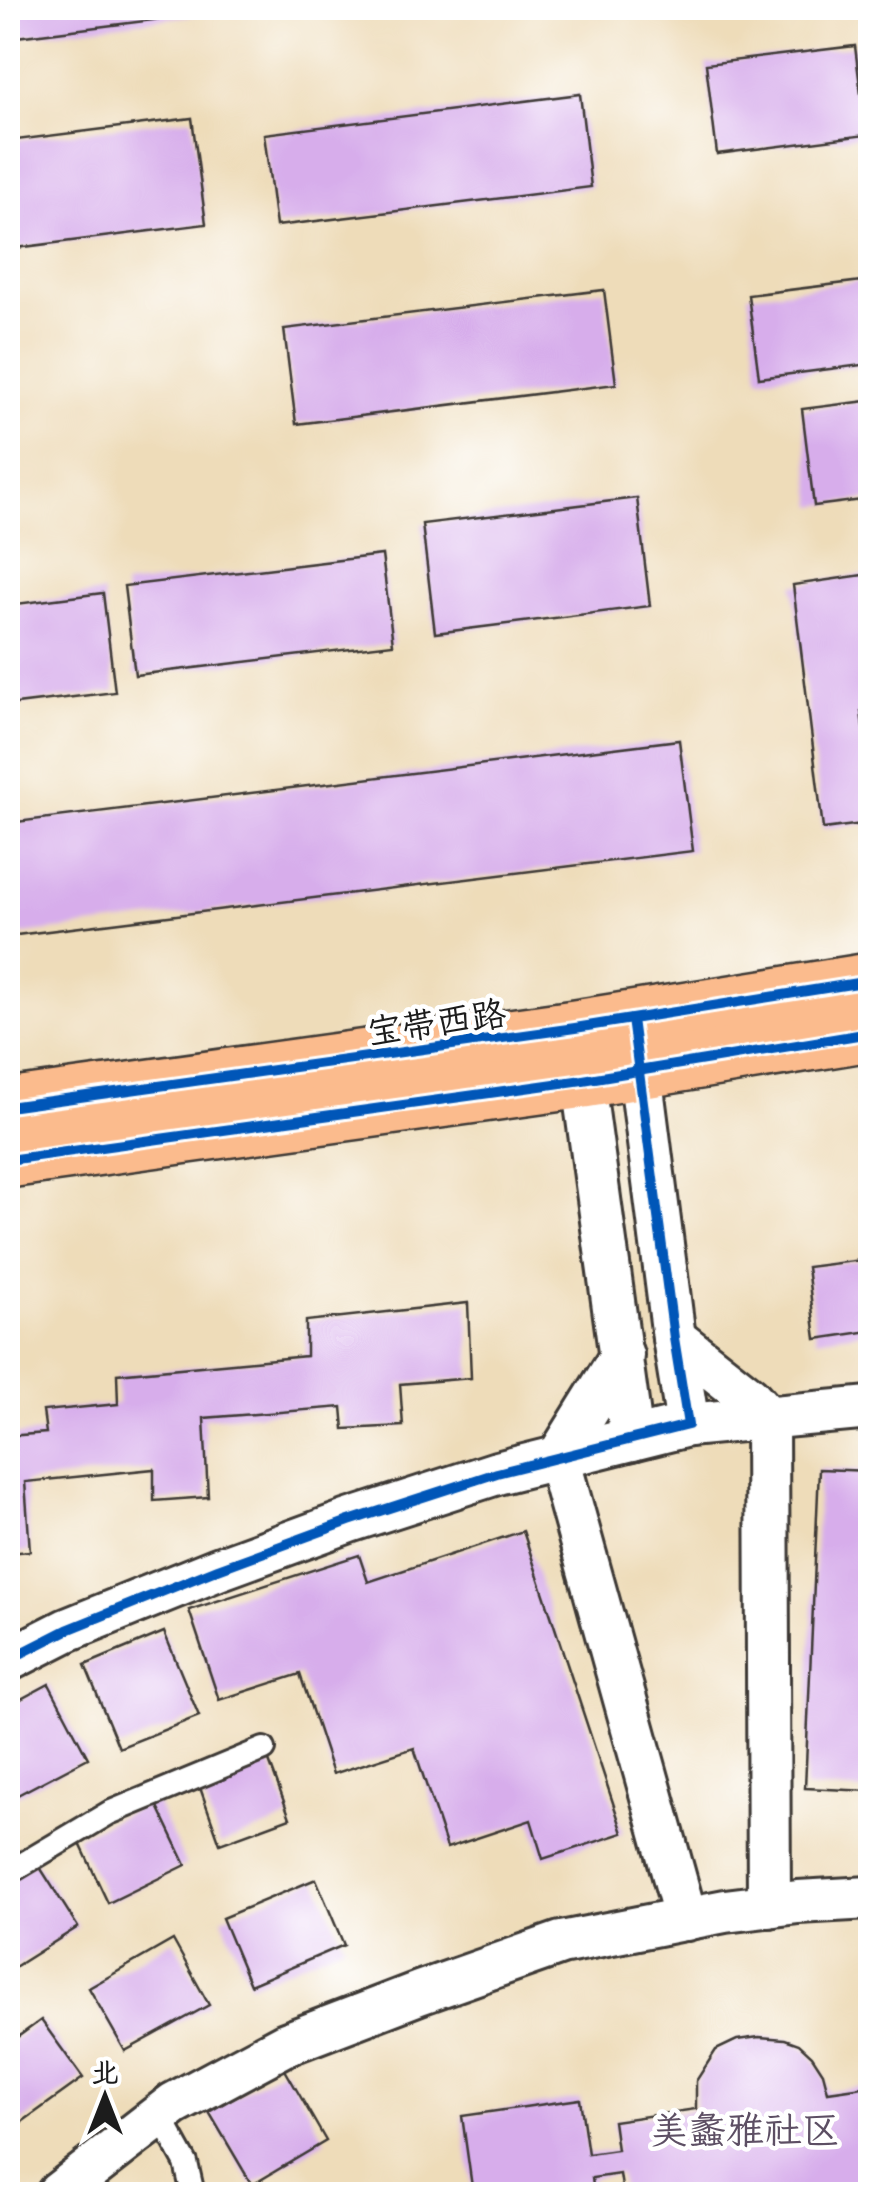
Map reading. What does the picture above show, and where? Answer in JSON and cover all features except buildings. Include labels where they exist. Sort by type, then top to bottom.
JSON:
[{"type":"main road","name":"宝带西路","points":[[636,1045],[870,980]]},
{"type":"main road","name":"宝带西路","points":[[8,1160],[636,1045],[870,1033]]},
{"type":"main road","name":"宝带西路","points":[[8,1107],[579,1054]]},
{"type":"street","points":[[636,1045],[688,1425]]},
{"type":"street","points":[[579,1054],[632,1439]]},
{"type":"street","points":[[674,1338],[767,1417],[769,1906]]},
{"type":"street","points":[[622,1355],[558,1458],[686,1919]]},
{"type":"street","points":[[8,1660],[67,1630],[218,1570],[349,1521],[497,1473],[688,1425],[870,1408]]},
{"type":"street","points":[[58,2194],[174,2104],[286,2044],[419,1993],[561,1943],[769,1906],[870,1898]]},
{"type":"lane","points":[[8,1873],[109,1814],[264,1749]]},
{"type":"lane","points":[[160,2116],[186,2163],[193,2194]]},
{"type":"cycle path","points":[[8,1107],[575,1028],[870,981]]},
{"type":"cycle path","points":[[8,1660],[67,1630],[349,1521],[497,1473],[688,1425],[632,1019]]},
{"type":"cycle path","points":[[8,1160],[583,1080],[870,1033]]},
{"type":"district","name":"美蠡雅社区","points":[[745,2127]]}]
